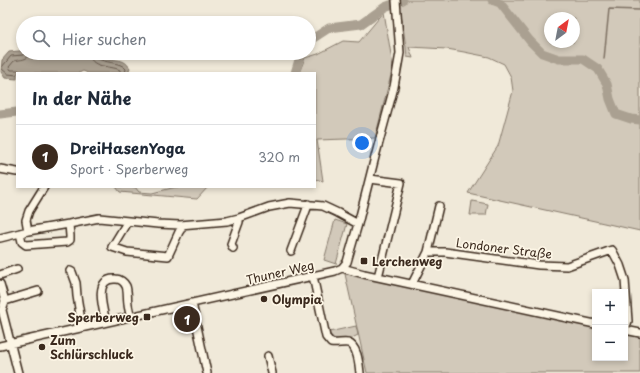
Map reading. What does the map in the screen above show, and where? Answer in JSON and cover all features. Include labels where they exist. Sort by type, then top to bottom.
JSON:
[{"type":"street","points":[[396,3],[400,56],[394,87],[358,224],[347,262],[342,268],[366,275],[592,323]]},
{"type":"street","points":[[0,169],[16,172]]},
{"type":"street","points":[[370,179],[401,182],[378,277]]},
{"type":"street","points":[[28,231],[26,220],[29,211],[43,188]]},
{"type":"street","points":[[0,238],[28,231],[99,218],[180,225],[209,223],[239,218],[269,207],[290,203],[323,206],[358,224]]},
{"type":"street","points":[[291,252],[308,204]]},
{"type":"street","points":[[412,284],[428,252],[439,206]]},
{"type":"street","points":[[233,248],[231,244],[240,222],[239,218]]},
{"type":"street","points":[[126,221],[126,224],[112,247],[127,252],[168,256],[181,229],[180,225]]},
{"type":"street","points":[[20,233],[22,242],[26,245],[67,242],[70,240],[69,224]]},
{"type":"street","name":"Londoner Straße","points":[[428,252],[445,252],[539,265],[567,266],[612,250],[620,265],[625,280],[628,321],[627,325]]},
{"type":"street","name":"Thuner Weg","points":[[0,346],[335,271],[342,268]]},
{"type":"street","points":[[0,275],[17,269]]},
{"type":"street","points":[[70,271],[72,272],[76,283],[82,327]]},
{"type":"street","points":[[313,276],[326,338],[331,344],[348,343],[352,346],[356,351],[360,373]]},
{"type":"street","points":[[106,322],[102,307],[101,294],[106,280],[119,279],[126,286],[130,316]]},
{"type":"street","points":[[0,284],[5,300],[1,310],[18,373]]},
{"type":"street","points":[[5,300],[38,291]]},
{"type":"street","points":[[192,303],[207,373]]},
{"type":"street","points":[[628,331],[640,333]]},
{"type":"street","points":[[268,356],[272,373]]},
{"type":"shaded area","points":[[399,0],[640,0],[640,231],[468,193],[498,146],[513,91],[511,77],[504,64],[489,57],[447,49],[409,47],[413,58],[407,57]]},
{"type":"shaded area","points":[[384,12],[393,67],[375,138],[317,140],[323,181],[316,179],[316,72],[299,72],[304,60],[316,60],[316,55],[343,41],[359,42]]},
{"type":"shaded area","points":[[117,188],[136,188],[139,192],[152,193],[172,188],[207,188],[197,199],[120,192]]},
{"type":"shaded area","points":[[472,201],[488,204],[486,215],[470,215]]},
{"type":"shaded area","points":[[335,220],[347,224],[336,264],[324,260]]},
{"type":"shaded area","points":[[345,274],[369,275],[592,323],[592,361],[628,361],[628,331],[640,333],[640,373],[367,373]]},
{"type":"shaded area","points":[[356,326],[358,335],[351,340],[335,339],[329,332]]},
{"type":"water","points":[[9,52],[16,52],[16,60],[119,60],[124,62],[130,68],[128,72],[16,72],[16,79],[5,78],[1,72],[2,60]]},
{"type":"waterway","points":[[316,36],[329,28],[361,24],[385,7],[403,0]]},
{"type":"waterway","points":[[492,0],[500,3],[530,41],[542,53],[559,59],[583,59],[598,69],[607,84],[610,99],[616,114],[631,119],[640,120]]},
{"type":"waterway","points":[[604,59],[609,9],[640,10]]},
{"type":"waterway","points":[[295,72],[299,60]]},
{"type":"waterway","points":[[0,114],[16,112]]},
{"type":"place","name":"Lerchenweg","points":[[364,261]]},
{"type":"place","name":"Olympia","points":[[264,299]]},
{"type":"place","name":"Sperberweg","points":[[147,317]]},
{"type":"place","name":"DreiHasenYoga","points":[[187,319]]},
{"type":"place","name":"Zum Schlürschluck","points":[[42,347]]}]
